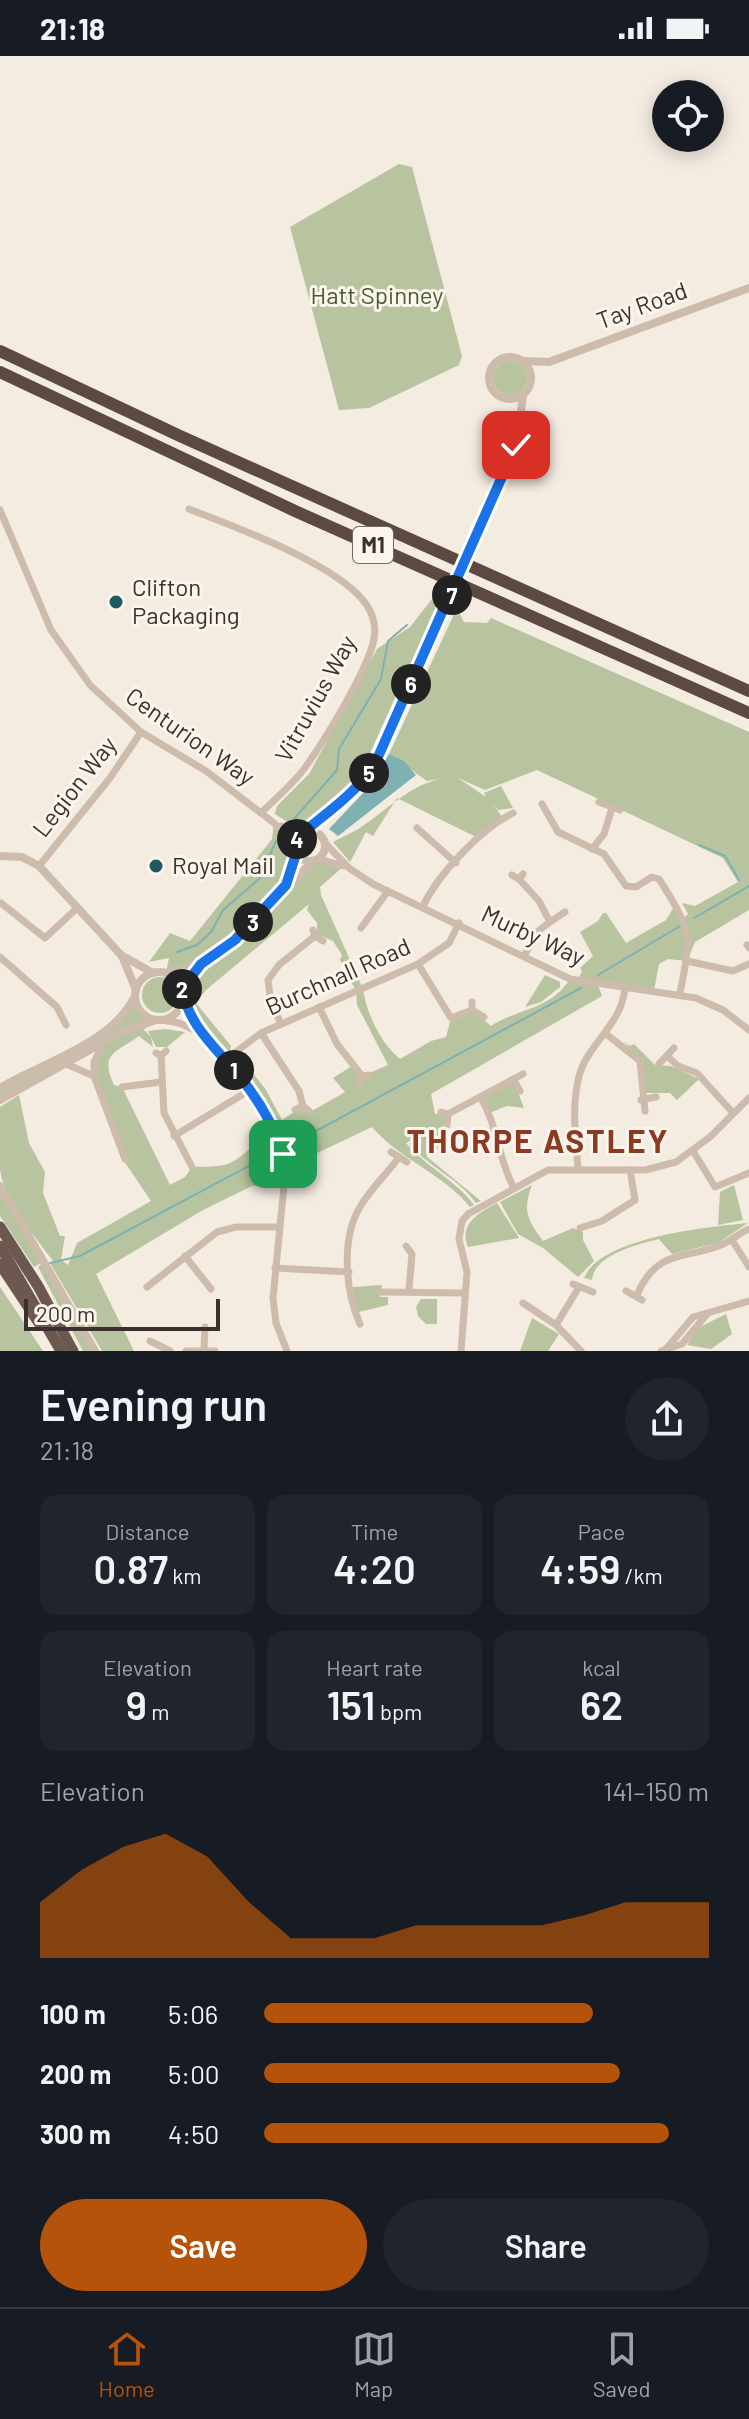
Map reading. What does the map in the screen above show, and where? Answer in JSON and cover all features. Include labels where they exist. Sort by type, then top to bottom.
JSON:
[{"type":"highway","name":"M1","points":[[0,351],[180,436],[749,691]]},
{"type":"highway","name":"M1","points":[[0,372],[295,511],[749,713]]},
{"type":"highway","points":[[0,1227],[38,1286],[73,1351]]},
{"type":"highway","points":[[0,1246],[58,1351]]},
{"type":"highway","points":[[0,1264],[58,1351]]},
{"type":"street","name":"Tay Road","points":[[524,361],[549,362],[749,288]]},
{"type":"street","points":[[286,885],[295,850],[305,832],[330,814],[361,784],[374,766],[511,462],[523,395],[531,381],[524,361],[504,357],[490,370],[490,386],[518,421]]},
{"type":"street","name":"Tay Road","points":[[531,381],[549,362]]},
{"type":"street","points":[[501,398],[513,399],[523,395]]},
{"type":"street","name":"Vitruvius Way","points":[[189,509],[273,543],[335,578],[365,602],[374,620],[371,649],[329,727],[303,769],[261,813]]},
{"type":"street","name":"Centurion Way","points":[[0,510],[13,534],[37,601],[60,646],[94,690],[141,732],[213,776],[274,823],[295,850]]},
{"type":"street","name":"Legion Way","points":[[39,866],[110,778],[141,732]]},
{"type":"street","points":[[592,849],[604,834],[616,809],[599,802]]},
{"type":"street","points":[[547,806],[558,832],[609,858],[630,888],[652,877],[659,879],[687,928],[690,946],[680,993]]},
{"type":"street","points":[[423,906],[438,880],[478,838],[501,815],[513,813]]},
{"type":"street","points":[[0,1088],[110,1027],[126,1012],[142,979],[153,973],[201,964],[235,940],[286,885],[315,860],[324,841],[330,814]]},
{"type":"street","name":"Centurion Way","points":[[274,823],[305,832]]},
{"type":"street","points":[[415,827],[456,863]]},
{"type":"street","points":[[305,832],[324,841]]},
{"type":"street","name":"Murby Way","points":[[324,841],[349,868],[388,891],[570,979],[680,993],[716,1006],[749,1030]]},
{"type":"street","points":[[295,850],[315,860]]},
{"type":"street","points":[[0,856],[22,857],[39,866],[121,955],[153,973]]},
{"type":"street","name":"Murby Way","points":[[315,860],[349,868]]},
{"type":"street","points":[[518,876],[539,901],[550,922]]},
{"type":"street","points":[[361,928],[373,924],[388,891]]},
{"type":"street","points":[[1,903],[45,938],[77,908]]},
{"type":"street","points":[[524,956],[537,932],[565,912]]},
{"type":"street","name":"Burchnall Road","points":[[225,1060],[261,1033],[418,964],[449,943],[459,923]]},
{"type":"street","points":[[281,1024],[267,989],[268,980],[279,965],[314,933],[323,941]]},
{"type":"street","points":[[121,955],[142,1014],[179,1023],[199,1032]]},
{"type":"street","points":[[0,957],[57,1007],[66,1025]]},
{"type":"street","points":[[687,961],[736,971],[749,964]]},
{"type":"street","points":[[0,1100],[136,1025],[174,1015],[201,964]]},
{"type":"street","points":[[418,964],[450,1022],[472,1006],[484,1017]]},
{"type":"street","points":[[166,973],[174,977],[183,993],[199,1032],[250,1090],[271,1123],[284,1157],[274,1312],[286,1349],[276,1351]]},
{"type":"street","points":[[578,1168],[578,1081],[585,1060],[622,1008],[625,988]]},
{"type":"street","points":[[319,1007],[337,1044],[363,1078]]},
{"type":"street","points":[[261,1033],[299,1091],[302,1109]]},
{"type":"street","points":[[605,1033],[640,1061],[641,1100],[645,1111]]},
{"type":"street","points":[[103,1044],[94,1062],[94,1076],[125,1159]]},
{"type":"street","points":[[659,1064],[674,1048]]},
{"type":"street","points":[[161,1053],[164,1113],[193,1169]]},
{"type":"street","points":[[667,1056],[678,1066],[697,1073],[733,1113]]},
{"type":"street","points":[[66,1064],[94,1076]]},
{"type":"street","points":[[447,1125],[444,1113],[481,1098],[523,1074]]},
{"type":"street","points":[[513,1079],[520,1091]]},
{"type":"street","points":[[122,1087],[161,1082]]},
{"type":"street","points":[[174,1136],[250,1090]]},
{"type":"street","points":[[641,1100],[656,1097]]},
{"type":"street","points":[[481,1098],[492,1118],[502,1166],[514,1188]]},
{"type":"street","points":[[472,1351],[462,1349],[466,1319],[463,1293],[467,1272],[459,1239],[462,1221],[548,1170],[630,1170],[666,1166],[693,1151],[749,1098]]},
{"type":"street","points":[[693,1151],[715,1187],[714,1197]]},
{"type":"street","points":[[391,1152],[407,1162]]},
{"type":"street","points":[[360,1324],[351,1297],[349,1238],[355,1216],[399,1157]]},
{"type":"street","points":[[630,1170],[635,1200],[642,1207]]},
{"type":"street","points":[[715,1187],[749,1173]]},
{"type":"street","points":[[0,1186],[95,1351]]},
{"type":"street","points":[[579,1229],[602,1221],[635,1200]]},
{"type":"street","points":[[147,1287],[222,1230],[279,1227]]},
{"type":"street","points":[[626,1291],[640,1297],[650,1273],[668,1260],[732,1240],[749,1229]]},
{"type":"street","points":[[732,1240],[749,1267]]},
{"type":"street","points":[[406,1246],[412,1254],[409,1290]]},
{"type":"street","points":[[185,1256],[211,1289]]},
{"type":"street","points":[[275,1268],[349,1272]]},
{"type":"street","points":[[556,1325],[576,1286],[593,1292]]},
{"type":"street","points":[[382,1292],[463,1293]]},
{"type":"street","points":[[663,1350],[682,1344],[707,1314],[749,1301]]},
{"type":"street","points":[[526,1309],[556,1325],[581,1351]]},
{"type":"street","points":[[204,1349],[207,1324]]},
{"type":"street","points":[[150,1341],[170,1351]]},
{"type":"street","points":[[186,1351],[215,1351]]},
{"type":"green space","name":"Hatt Spinney","points":[[399,164],[412,167],[462,356],[459,365],[369,408],[339,410],[290,227]]},
{"type":"green space","points":[[510,361],[522,366],[527,378],[522,390],[510,395],[498,390],[493,378],[498,366]]},
{"type":"green space","points":[[442,595],[361,773],[303,826],[292,825],[275,814],[277,806],[309,774],[377,649],[410,627],[432,599]]},
{"type":"green space","points":[[457,608],[464,622],[487,623],[491,618],[749,732],[749,910],[695,942],[687,961],[668,959],[659,964],[654,990],[598,985],[602,996],[431,1094],[435,1114],[448,1114],[447,1125],[442,1126],[449,1142],[426,1156],[481,1201],[476,1203],[461,1187],[409,1144],[433,1129],[406,1143],[423,1159],[459,1188],[474,1205],[470,1207],[448,1185],[395,1149],[372,1127],[313,1155],[313,1162],[301,1169],[303,1177],[291,1184],[297,1166],[292,1159],[285,1162],[284,1186],[252,1186],[203,1210],[96,1274],[134,1351],[102,1351],[50,1263],[54,1262],[22,1219],[8,1194],[0,1170],[0,1107],[19,1095],[29,1143],[45,1172],[43,1193],[60,1236],[65,1236],[61,1260],[68,1265],[77,1243],[151,1201],[124,1161],[93,1075],[102,1046],[0,1100],[0,1088],[94,1037],[136,1001],[142,1014],[156,1020],[147,1022],[144,1030],[151,1037],[153,1047],[139,1036],[116,1051],[108,1066],[114,1085],[122,1087],[170,1185],[185,1177],[192,1167],[230,1163],[252,1147],[250,1144],[268,1134],[264,1125],[274,1121],[235,1065],[238,1054],[266,1090],[282,1120],[303,1106],[312,1111],[345,1092],[333,1078],[352,1066],[362,1076],[388,1065],[357,1005],[356,991],[340,960],[342,955],[333,941],[317,934],[317,923],[307,910],[309,904],[206,990],[196,1003],[231,1046],[230,1051],[219,1049],[193,1010],[191,990],[199,966],[166,973],[169,958],[149,962],[170,933],[190,941],[272,839],[274,823],[293,850],[287,883],[319,859],[344,866],[320,887],[321,895],[363,989],[376,1027],[400,1059],[431,1041],[446,1037],[451,1018],[472,1010],[491,1026],[544,1003],[570,979],[578,980],[582,971],[580,968],[593,956],[580,932],[598,921],[603,913],[626,943],[666,920],[675,905],[683,918],[688,914],[682,903],[695,906],[738,882],[723,858],[537,770],[485,790],[458,778],[486,797],[484,793],[501,786],[513,808],[498,810],[492,803],[503,818],[478,838],[399,799],[426,783],[450,777],[427,781],[389,754]]},
{"type":"green space","points":[[394,802],[373,836],[366,832],[350,862],[333,842],[363,826]]},
{"type":"green space","points":[[545,975],[560,982],[560,987],[541,1002],[525,1007]]},
{"type":"green space","points":[[160,977],[173,982],[178,995],[173,1008],[160,1013],[147,1008],[142,995],[147,982]]},
{"type":"green space","points":[[165,1029],[185,1032],[167,1047],[156,1047],[148,1031]]},
{"type":"green space","points":[[623,1041],[630,1046],[634,1044],[655,1065],[671,1066],[699,1079],[677,1100],[670,1093],[646,1093],[643,1087],[644,1063]]},
{"type":"green space","points":[[513,1079],[524,1108],[507,1106],[489,1113],[481,1098]]},
{"type":"green space","points":[[532,1185],[528,1214],[543,1241],[573,1228],[583,1232],[583,1240],[594,1261],[578,1277],[543,1248],[518,1234],[500,1202]]},
{"type":"green space","points":[[734,1185],[743,1220],[718,1225],[720,1192]]},
{"type":"green space","points":[[0,1186],[43,1262],[34,1267],[0,1216]]},
{"type":"green space","points":[[497,1203],[519,1238],[468,1247],[468,1225]]},
{"type":"green space","points":[[748,1223],[718,1243],[672,1254],[659,1239],[629,1248],[600,1264],[592,1280],[584,1278],[594,1264],[633,1244],[683,1231]]},
{"type":"green space","points":[[42,1264],[92,1351],[83,1351],[38,1267]]},
{"type":"green space","points":[[382,1285],[380,1297],[388,1297],[388,1305],[359,1312],[354,1305],[353,1287]]},
{"type":"green space","points":[[0,1287],[43,1351],[0,1351]]},
{"type":"green space","points":[[421,1299],[437,1299],[437,1324],[426,1324],[418,1316],[416,1307]]},
{"type":"green space","points":[[726,1314],[732,1334],[711,1349],[687,1345],[698,1328]]},
{"type":"green space","points":[[532,1318],[559,1334],[548,1351],[520,1351]]},
{"type":"water","points":[[389,754],[404,761],[416,775],[338,836],[329,829],[366,790]]},
{"type":"waterway","points":[[294,819],[337,770],[339,749],[381,679],[388,641],[407,625]]},
{"type":"waterway","points":[[177,952],[197,945],[211,932],[223,910],[260,878],[276,841]]},
{"type":"waterway","points":[[699,845],[725,856],[739,880]]},
{"type":"waterway","points":[[694,918],[749,886]]},
{"type":"waterway","points":[[598,975],[680,926]]},
{"type":"waterway","points":[[290,1145],[581,988]]},
{"type":"waterway","points":[[50,1263],[80,1256],[275,1152]]},
{"type":"place","name":"Clifton Packaging","points":[[116,602]]},
{"type":"place","name":"Royal Mail","points":[[156,866]]},
{"type":"district","name":"THORPE ASTLEY","points":[[538,1142]]},
{"type":"route","points":[[283,1154],[263,1108],[237,1073],[199,1032],[182,989],[190,975],[235,940],[286,885],[293,869],[297,838],[330,814],[361,784],[374,766],[502,483],[516,445]]}]
